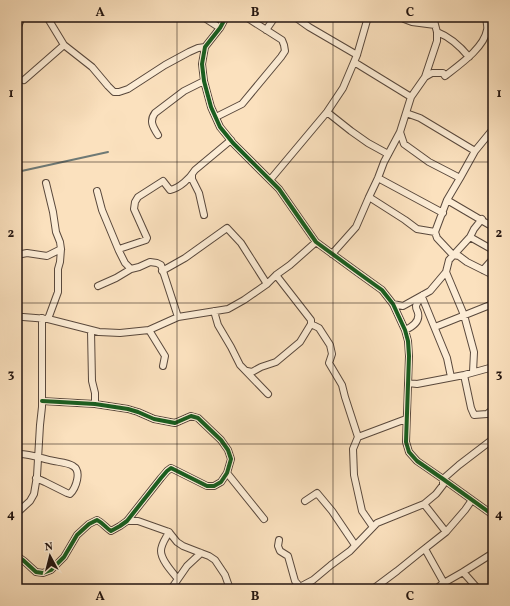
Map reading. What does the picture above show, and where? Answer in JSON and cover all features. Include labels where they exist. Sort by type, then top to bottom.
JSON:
[{"type":"street","points":[[17,29],[22,17]]},
{"type":"street","points":[[47,17],[64,45],[92,67],[114,92],[120,92],[128,89],[165,65],[189,52],[205,47]]},
{"type":"street","points":[[202,17],[220,28]]},
{"type":"street","points":[[226,17],[220,28],[205,47],[202,64],[204,80],[211,107],[220,127],[279,189],[316,242],[382,290],[394,304],[408,341],[409,356],[406,442],[409,452],[417,461],[493,516]]},
{"type":"street","points":[[216,117],[242,104],[285,51],[282,40],[246,17]]},
{"type":"street","points":[[266,30],[275,17]]},
{"type":"street","points":[[295,17],[411,97]]},
{"type":"street","points":[[270,180],[327,112],[343,88],[356,59],[368,17]]},
{"type":"street","points":[[404,17],[404,19],[436,29],[453,40],[469,57]]},
{"type":"street","points":[[332,254],[356,227],[384,162],[400,132],[411,97],[424,77],[437,42],[433,17]]},
{"type":"street","points":[[486,17],[493,34]]},
{"type":"street","points":[[424,77],[432,74],[443,73],[445,76],[465,62],[484,39],[490,28]]},
{"type":"street","points":[[24,80],[64,45]]},
{"type":"street","points":[[158,135],[152,124],[152,116],[184,91],[204,80]]},
{"type":"street","points":[[327,112],[368,143],[388,154]]},
{"type":"street","points":[[406,113],[420,118],[475,151]]},
{"type":"street","points":[[493,128],[475,151],[447,200],[435,232],[437,238],[454,255],[459,256],[467,262],[493,274]]},
{"type":"street","points":[[400,132],[404,144],[429,162],[460,178]]},
{"type":"street","points":[[488,134],[493,140]]},
{"type":"street","points":[[119,249],[146,240],[147,238],[134,209],[134,202],[138,197],[163,181],[170,190],[175,189],[231,140]]},
{"type":"street","points":[[192,175],[192,179],[199,193],[204,215]]},
{"type":"street","points":[[378,178],[443,213]]},
{"type":"street","points":[[17,513],[30,501],[34,494],[42,401],[45,319],[58,292],[58,269],[61,249],[46,183]]},
{"type":"street","points":[[98,191],[102,210],[125,263],[131,269]]},
{"type":"street","points":[[368,197],[417,229],[435,232]]},
{"type":"street","points":[[447,200],[493,226]]},
{"type":"street","points":[[394,304],[403,306],[430,291],[446,272],[449,260],[470,237],[482,220]]},
{"type":"street","points":[[162,271],[185,258],[227,228],[241,243],[267,284]]},
{"type":"street","points":[[470,237],[493,250]]},
{"type":"street","points":[[17,318],[23,317],[45,319],[91,331],[120,334],[150,330],[178,317],[228,309],[267,284],[276,274],[290,265],[316,242]]},
{"type":"street","points":[[17,255],[27,253],[47,256],[61,249]]},
{"type":"street","points":[[483,270],[491,261],[493,256]]},
{"type":"street","points":[[98,286],[131,269],[154,262],[161,266],[178,317]]},
{"type":"street","points":[[446,272],[464,315],[474,352],[473,372]]},
{"type":"street","points":[[247,371],[252,372],[276,362],[300,342],[311,324],[311,320],[276,274]]},
{"type":"street","points":[[422,296],[447,358],[451,377]]},
{"type":"street","points":[[405,330],[415,324],[418,314],[416,308],[422,296]]},
{"type":"street","points":[[434,327],[493,303]]},
{"type":"street","points":[[214,312],[218,325],[240,365],[268,394]]},
{"type":"street","points":[[311,324],[319,328],[330,345],[332,354],[329,363],[342,385],[358,437],[353,449],[354,475],[362,510],[373,527]]},
{"type":"street","points":[[150,330],[165,356],[163,366]]},
{"type":"street","points":[[91,331],[92,381],[95,393],[95,404]]},
{"type":"street","points":[[408,383],[418,384],[464,375],[493,367]]},
{"type":"street","points":[[464,375],[470,408],[474,415],[486,414],[493,409]]},
{"type":"street","points":[[17,556],[36,572],[43,573],[51,570],[64,557],[77,535],[89,524],[97,520],[111,531],[127,521],[161,478],[171,468],[207,486],[214,486],[221,482],[227,473],[231,459],[228,450],[221,440],[198,418],[191,416],[175,423],[154,419],[128,409],[95,404],[42,401]]},
{"type":"street","points":[[358,437],[406,419]]},
{"type":"street","points":[[443,479],[493,439]]},
{"type":"street","points":[[17,454],[37,456],[46,460],[72,466],[77,472],[76,484],[70,494],[67,494],[36,478]]},
{"type":"street","points":[[227,473],[264,519]]},
{"type":"street","points":[[279,540],[278,546],[280,551],[288,556],[298,588],[313,580],[350,551],[378,523],[424,504],[444,485],[443,479]]},
{"type":"street","points":[[305,501],[317,493],[332,511],[355,545]]},
{"type":"street","points":[[373,589],[446,532],[472,500]]},
{"type":"street","points":[[424,504],[446,532]]},
{"type":"street","points":[[127,521],[138,521],[168,532],[183,546],[209,556],[215,560],[225,575],[230,589]]},
{"type":"street","points":[[168,532],[163,542],[161,551],[170,571],[178,579]]},
{"type":"street","points":[[425,548],[444,583]]},
{"type":"street","points":[[171,589],[187,566],[201,553]]},
{"type":"street","points":[[436,589],[493,553]]},
{"type":"street","points":[[463,572],[478,589]]},
{"type":"waterway","points":[[17,172],[108,152]]},
{"type":"cycle path","points":[[226,17],[220,28],[205,47],[202,64],[204,81],[211,107],[220,127],[233,143],[279,189],[316,242],[382,290],[393,304],[405,330],[408,341],[409,356],[406,442],[409,452],[417,461],[493,515]]},
{"type":"cycle path","points":[[17,556],[36,572],[43,573],[51,570],[64,557],[77,535],[89,524],[97,520],[111,531],[127,521],[161,478],[171,468],[207,486],[214,486],[221,482],[227,473],[231,459],[228,450],[221,440],[198,418],[191,416],[175,423],[154,419],[128,409],[95,404],[42,401]]}]
